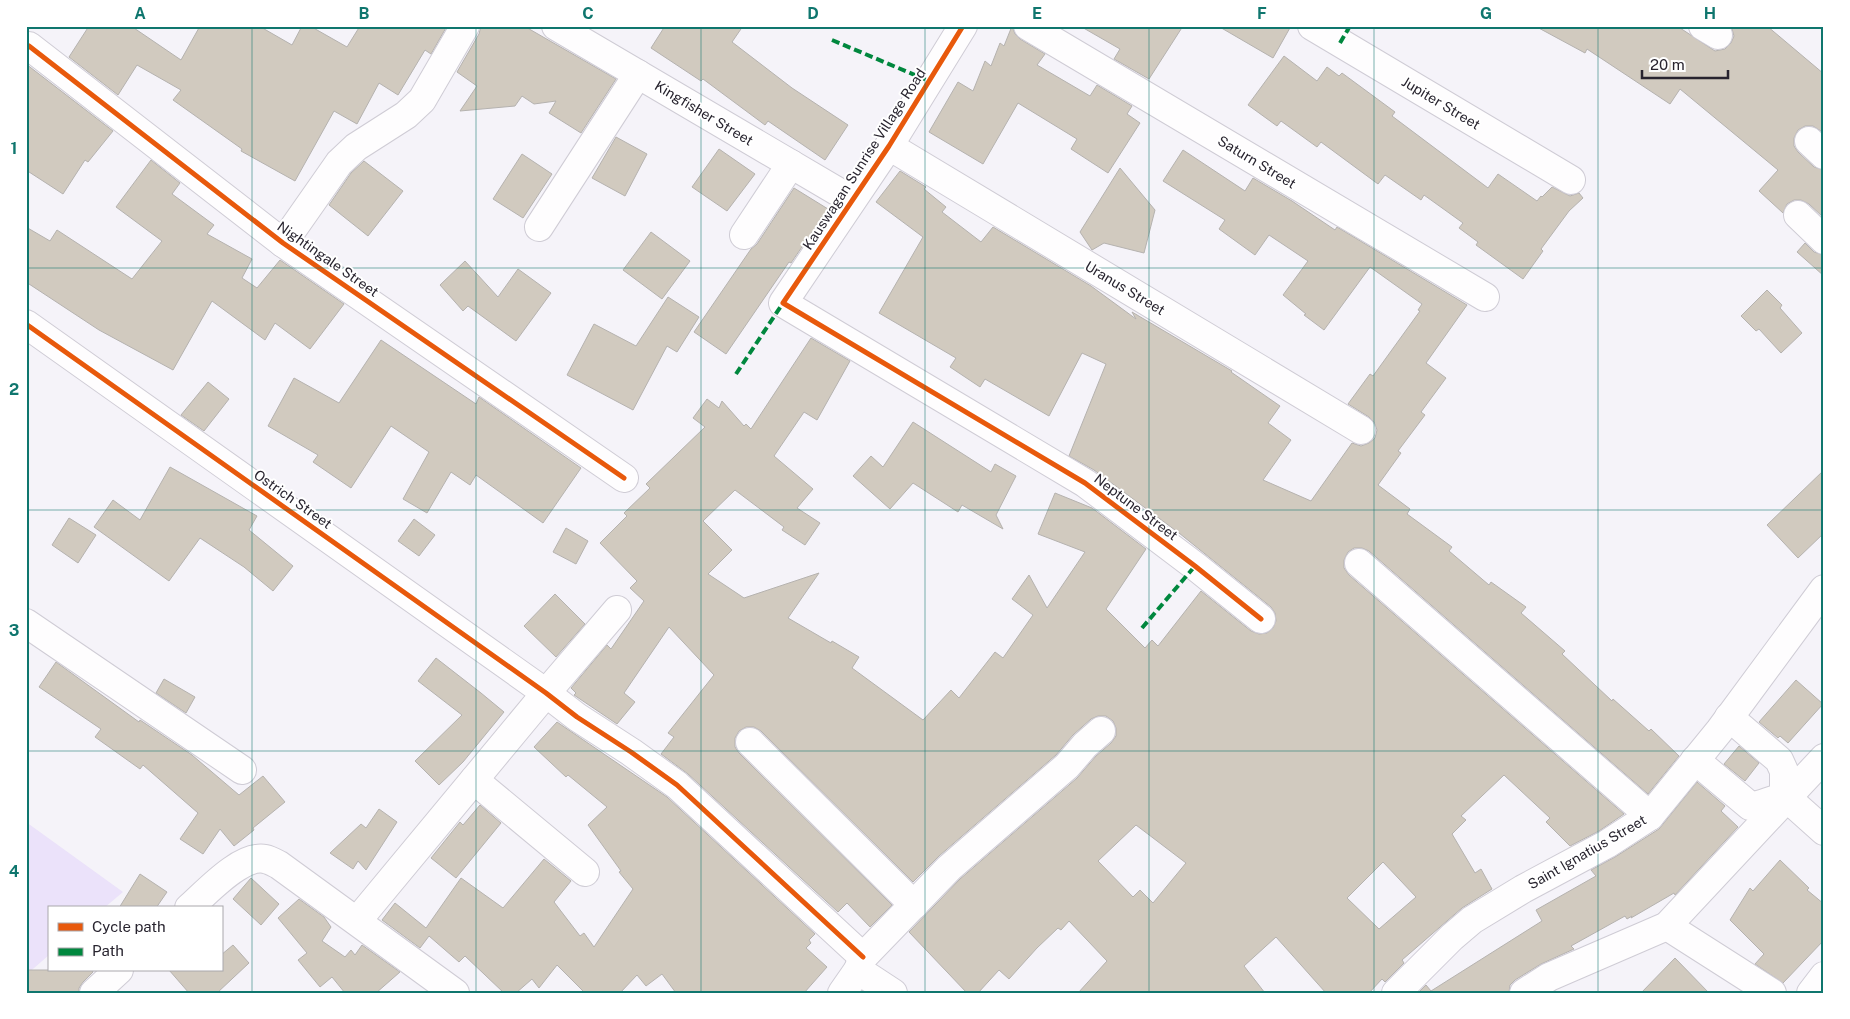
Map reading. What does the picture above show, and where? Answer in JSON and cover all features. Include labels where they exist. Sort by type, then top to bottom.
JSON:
[{"type":"street","points":[[283,243],[339,162],[356,147],[406,115],[422,100],[465,26]]},
{"type":"street","name":"Kingfisher Street","points":[[556,26],[852,200]]},
{"type":"street","name":"Kauswagan Sunrise Village Road","points":[[783,304],[889,146],[963,26]]},
{"type":"street","name":"Saturn Street","points":[[1028,26],[1485,297]]},
{"type":"street","name":"Jupiter Street","points":[[1312,26],[1571,180]]},
{"type":"street","name":"Nightingale Street","points":[[32,40],[283,243],[624,478]]},
{"type":"street","points":[[539,227],[638,74]]},
{"type":"street","name":"Uranus Street","points":[[889,146],[1361,430]]},
{"type":"street","points":[[744,235],[790,164]]},
{"type":"street","points":[[1798,215],[1824,240]]},
{"type":"street","name":"Neptune Street","points":[[783,304],[1085,483],[1195,566],[1261,619]]},
{"type":"street","name":"Ostrich Street","points":[[26,324],[546,693],[577,717],[677,785],[860,964],[893,993]]},
{"type":"street","points":[[1359,563],[1650,816]]},
{"type":"street","name":"Saint Ignatius Street","points":[[1396,993],[1452,937],[1472,920],[1523,889],[1621,836],[1650,816],[1729,717],[1824,589]]},
{"type":"street","points":[[357,921],[616,610]]},
{"type":"street","points":[[26,623],[242,770]]},
{"type":"street","points":[[1729,717],[1779,760],[1784,771],[1784,790],[1787,798],[1824,830]]},
{"type":"street","points":[[842,993],[860,964],[949,868],[1066,766],[1101,731]]},
{"type":"street","points":[[750,742],[914,905]]},
{"type":"street","points":[[1525,992],[1549,977],[1667,926],[1824,758]]},
{"type":"street","points":[[1695,760],[1750,806],[1787,798]]},
{"type":"street","points":[[474,780],[585,872]]},
{"type":"street","points":[[191,906],[232,869],[243,863],[263,859],[280,865],[455,993]]},
{"type":"street","points":[[1667,926],[1772,993]]},
{"type":"street","points":[[94,993],[117,972]]},
{"type":"street","points":[[1811,993],[1824,976]]},
{"type":"shaded area","points":[[26,822],[123,892],[106,906],[48,906],[48,956],[26,975]]},
{"type":"building","points":[[89,26],[131,26],[181,60],[200,26],[259,26],[292,45],[302,26],[310,26],[347,47],[360,26],[447,26],[431,54],[425,50],[398,95],[379,83],[357,124],[334,111],[295,181],[241,151],[242,149],[173,100],[181,90],[137,65],[118,95],[69,57]]},
{"type":"building","points":[[481,26],[524,26],[616,79],[581,133],[549,113],[556,101],[534,104],[522,96],[515,106],[460,111],[477,86],[457,72],[479,34]]},
{"type":"building","points":[[665,26],[743,26],[732,42],[792,88],[848,125],[825,160],[768,121],[765,125],[703,79],[701,81],[651,48]]},
{"type":"building","points":[[1012,26],[1015,34],[1020,39],[1045,54],[1037,65],[1090,96],[1097,85],[1132,106],[1127,114],[1140,123],[1108,173],[1071,149],[1077,139],[1018,103],[983,164],[929,132],[958,82],[973,91],[985,61],[991,66],[1000,43],[1004,46]]},
{"type":"building","points":[[1080,26],[1183,26],[1149,79],[1114,59],[1120,49]]},
{"type":"building","points":[[1218,26],[1291,26],[1273,58]]},
{"type":"building","points":[[1535,26],[1677,26],[1715,51],[1725,49],[1731,43],[1734,36],[1732,29],[1735,26],[1767,26],[1824,74],[1824,133],[1813,126],[1805,126],[1798,130],[1794,138],[1794,146],[1814,167],[1824,170],[1824,218],[1809,204],[1801,200],[1794,200],[1787,204],[1783,213],[1759,191],[1778,170],[1680,89],[1670,104],[1587,49],[1585,53]]},
{"type":"building","points":[[1284,56],[1317,81],[1327,67],[1339,76],[1342,73],[1395,112],[1392,116],[1488,188],[1498,174],[1537,201],[1552,187],[1570,196],[1579,193],[1583,198],[1569,211],[1541,249],[1543,251],[1523,279],[1476,245],[1478,242],[1459,228],[1463,223],[1424,195],[1421,200],[1385,175],[1378,184],[1321,142],[1317,147],[1281,121],[1277,126],[1248,105]]},
{"type":"building","points":[[26,64],[113,131],[88,162],[85,160],[63,194],[26,170]]},
{"type":"building","points":[[616,137],[647,154],[625,196],[592,178]]},
{"type":"building","points":[[719,149],[755,174],[727,211],[692,187]]},
{"type":"building","points":[[1183,150],[1245,191],[1253,178],[1335,230],[1337,227],[1467,305],[1426,363],[1446,378],[1421,412],[1425,415],[1398,451],[1401,453],[1378,485],[1410,509],[1407,514],[1452,547],[1449,551],[1489,585],[1491,582],[1526,607],[1521,613],[1565,651],[1562,654],[1612,701],[1613,699],[1649,731],[1651,729],[1679,756],[1648,794],[1369,551],[1362,548],[1354,548],[1348,552],[1344,560],[1344,568],[1349,575],[1624,814],[1599,831],[1570,846],[1546,822],[1550,818],[1504,775],[1461,816],[1466,820],[1452,834],[1475,873],[1481,869],[1492,889],[1462,908],[1402,960],[1404,963],[1385,982],[1382,979],[1369,993],[1326,993],[1276,937],[1244,966],[1265,993],[1078,993],[1107,961],[1069,921],[1061,930],[1058,928],[1037,948],[1009,979],[999,970],[978,993],[967,993],[909,932],[960,879],[1077,778],[1096,756],[1111,743],[1116,736],[1116,728],[1113,721],[1106,716],[1098,716],[1091,719],[1073,735],[1056,755],[939,856],[913,882],[761,731],[754,727],[746,727],[739,731],[735,738],[735,747],[739,753],[892,905],[870,927],[847,903],[838,912],[688,774],[661,754],[674,737],[668,733],[714,675],[669,627],[624,693],[635,702],[617,724],[574,695],[576,693],[571,688],[607,645],[611,649],[644,601],[630,588],[637,581],[600,543],[627,516],[624,513],[650,488],[646,484],[705,427],[693,418],[707,399],[719,408],[722,401],[744,426],[746,424],[751,429],[811,338],[850,361],[817,420],[804,412],[774,456],[813,489],[797,508],[820,523],[805,545],[782,530],[784,527],[735,490],[703,521],[732,550],[708,574],[744,598],[819,573],[788,618],[859,657],[852,668],[923,720],[951,690],[959,698],[995,652],[1003,658],[1033,615],[1012,599],[1029,575],[1047,608],[1085,552],[1038,534],[1055,493],[1092,508],[1146,549],[1106,609],[1145,648],[1152,640],[1158,646],[1201,591],[1251,631],[1259,634],[1267,633],[1273,628],[1276,621],[1275,613],[1271,607],[1179,533],[1094,470],[1069,456],[1106,364],[1082,353],[1049,416],[985,379],[980,387],[950,367],[956,358],[879,313],[923,237],[876,202],[900,171],[926,187],[924,189],[946,207],[942,212],[981,242],[993,227],[1091,286],[1136,319],[1132,312],[1232,371],[1280,406],[1268,423],[1291,440],[1263,480],[1311,501],[1352,443],[1361,446],[1375,438],[1377,430],[1374,422],[1348,404],[1370,374],[1373,376],[1420,311],[1418,310],[1422,304],[1370,267],[1324,330],[1304,315],[1306,314],[1283,295],[1308,261],[1269,235],[1255,255],[1219,229],[1225,220],[1163,181]],"holes":[[[1136,825],[1186,863],[1153,903],[1140,890],[1133,897],[1098,861]],[[1383,862],[1416,897],[1379,929],[1347,898]]]},
{"type":"building","points":[[522,154],[552,174],[523,218],[493,199]]},
{"type":"building","points":[[151,160],[180,183],[172,194],[214,225],[207,234],[252,259],[242,278],[257,288],[280,260],[344,304],[310,349],[275,323],[265,340],[212,301],[173,370],[99,330],[26,282],[26,227],[50,241],[57,230],[132,279],[162,241],[116,207]]},
{"type":"building","points":[[364,161],[403,191],[368,236],[329,205],[351,173]]},
{"type":"building","points":[[1120,168],[1155,210],[1144,253],[1104,243],[1092,250],[1080,232]]},
{"type":"building","points":[[794,188],[828,209],[726,354],[694,332],[751,249],[757,244]]},
{"type":"building","points":[[651,232],[690,261],[662,299],[623,270]]},
{"type":"building","points":[[1805,243],[1814,252],[1824,255],[1824,276],[1797,252]]},
{"type":"building","points":[[465,261],[498,297],[518,269],[551,293],[516,341],[468,306],[463,311],[440,285]]},
{"type":"building","points":[[1767,290],[1782,305],[1780,308],[1802,333],[1781,353],[1759,329],[1756,331],[1741,316]]},
{"type":"building","points":[[668,297],[699,317],[677,352],[667,346],[633,410],[567,375],[594,324],[636,346]]},
{"type":"building","points":[[381,340],[476,404],[479,397],[581,468],[543,523],[476,475],[470,485],[451,472],[427,513],[403,499],[429,452],[391,426],[351,488],[313,462],[318,455],[268,426],[294,378],[339,403]]},
{"type":"building","points":[[208,382],[229,399],[204,431],[181,415]]},
{"type":"building","points":[[913,422],[991,472],[995,464],[1016,476],[996,515],[1003,529],[962,505],[958,512],[913,483],[890,509],[853,476],[871,456],[883,467]]},
{"type":"building","points":[[170,467],[257,516],[249,530],[293,566],[273,591],[244,567],[200,538],[169,581],[94,527],[113,500],[140,520]]},
{"type":"building","points":[[1824,470],[1824,533],[1798,558],[1767,525]]},
{"type":"building","points":[[69,518],[96,535],[78,563],[52,545]]},
{"type":"building","points":[[414,519],[435,535],[419,556],[398,541]]},
{"type":"building","points":[[566,528],[588,541],[576,564],[553,552]]},
{"type":"building","points":[[555,594],[585,624],[556,657],[524,626]]},
{"type":"building","points":[[436,658],[504,712],[463,762],[439,785],[415,761],[462,715],[418,681]]},
{"type":"building","points":[[56,662],[139,722],[140,720],[192,755],[239,795],[263,776],[285,802],[234,846],[220,829],[203,854],[180,839],[198,813],[143,765],[140,769],[95,737],[101,729],[39,687]]},
{"type":"building","points":[[164,679],[195,697],[186,713],[156,693]]},
{"type":"building","points":[[1796,680],[1823,704],[1788,743],[1780,736],[1778,738],[1759,722]]},
{"type":"building","points":[[557,722],[667,797],[815,934],[809,940],[811,943],[806,948],[827,967],[804,993],[676,993],[662,974],[646,986],[637,975],[620,993],[585,993],[557,965],[539,988],[532,979],[516,993],[504,993],[465,956],[459,962],[429,936],[420,948],[382,920],[395,903],[426,928],[461,878],[503,908],[544,859],[571,881],[554,902],[580,936],[584,933],[594,947],[633,889],[619,872],[621,871],[588,825],[607,807],[568,775],[566,777],[534,747]]},
{"type":"building","points":[[1739,746],[1759,763],[1745,781],[1724,764]]},
{"type":"building","points":[[1697,782],[1725,806],[1721,811],[1738,827],[1675,895],[1674,893],[1631,918],[1632,916],[1627,919],[1625,916],[1571,946],[1574,949],[1541,964],[1515,980],[1510,985],[1509,993],[1418,993],[1426,985],[1431,991],[1542,921],[1536,910],[1596,876],[1591,870],[1659,829]]},
{"type":"building","points":[[480,805],[501,823],[456,878],[431,858],[460,822],[463,825]]},
{"type":"building","points":[[379,809],[397,822],[366,870],[358,861],[353,869],[330,853],[361,824],[366,828]]},
{"type":"building","points":[[1780,860],[1809,888],[1807,890],[1824,904],[1824,940],[1783,983],[1755,964],[1764,954],[1730,920],[1750,888],[1753,891]]},
{"type":"building","points":[[140,874],[167,892],[157,906],[120,906]]},
{"type":"building","points":[[251,878],[279,904],[261,925],[233,899]]},
{"type":"building","points":[[299,899],[324,917],[331,927],[322,941],[345,957],[351,950],[355,955],[362,945],[400,972],[376,993],[345,993],[332,977],[320,987],[298,960],[307,953],[278,918]]},
{"type":"building","points":[[233,945],[249,963],[217,993],[189,993],[171,972],[222,972],[222,954]]},
{"type":"building","points":[[1675,958],[1709,993],[1641,993]]},
{"type":"building","points":[[26,970],[93,972],[79,988],[79,993],[26,993]]},
{"type":"marked path","points":[[1340,43],[1350,26]]},
{"type":"marked path","points":[[832,40],[929,81]]},
{"type":"marked path","points":[[736,374],[783,303]]},
{"type":"marked path","points":[[1142,628],[1195,566]]},
{"type":"cycle path","points":[[963,26],[889,146],[783,303],[1085,483],[1195,566],[1261,619]]},
{"type":"cycle path","points":[[29,46],[283,243],[624,478]]},
{"type":"cycle path","points":[[26,324],[546,693],[577,717],[677,785],[863,957]]}]
